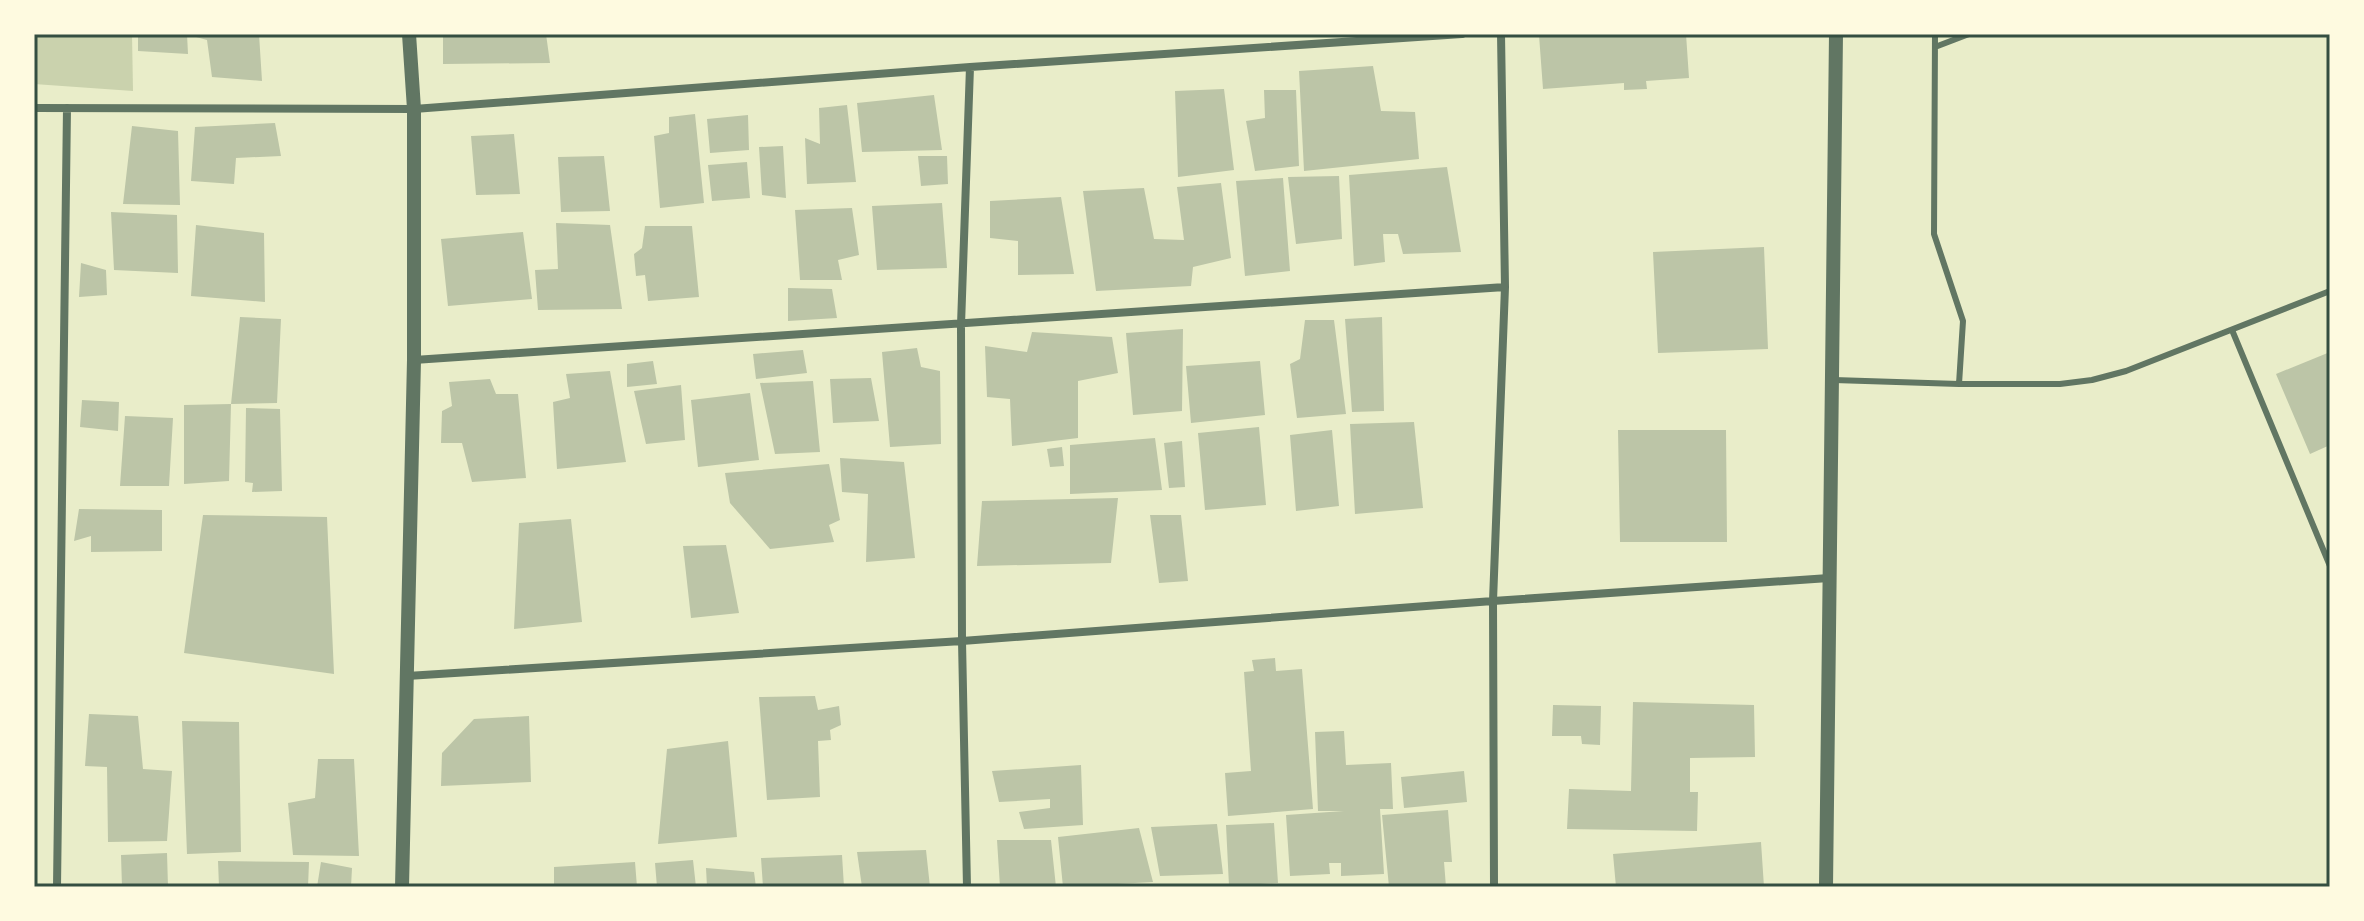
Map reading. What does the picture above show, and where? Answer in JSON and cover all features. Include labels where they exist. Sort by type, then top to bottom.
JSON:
[{"type":"street","points":[[402,887],[414,360],[414,109],[409,34]]},
{"type":"street","points":[[34,108],[414,109],[1462,34]]},
{"type":"street","points":[[1494,887],[1493,601],[1505,287],[1501,34]]},
{"type":"street","points":[[1826,887],[1836,34]]},
{"type":"street","points":[[967,887],[961,325],[970,67]]},
{"type":"street","points":[[57,887],[67,108]]},
{"type":"street","points":[[414,360],[1505,287]]},
{"type":"street","points":[[407,676],[962,641],[1829,578]]},
{"type":"lane","points":[[1935,34],[1934,234],[1963,321],[1959,384]]},
{"type":"lane","points":[[1935,47],[1969,34]]},
{"type":"lane","points":[[1833,380],[1959,384],[2060,384],[2092,380],[2126,371],[2330,291]]},
{"type":"lane","points":[[2232,330],[2330,566]]},
{"type":"green space","points":[[34,34],[132,34],[133,91],[34,84]]},
{"type":"building","points":[[138,34],[187,34],[188,54],[138,51]]},
{"type":"building","points":[[196,34],[259,34],[262,81],[212,77],[207,40],[196,37]]},
{"type":"building","points":[[443,34],[546,34],[550,63],[443,64]]},
{"type":"building","points":[[1686,34],[1689,78],[1646,81],[1647,89],[1624,90],[1624,83],[1543,89],[1539,35]]},
{"type":"building","points":[[1373,66],[1381,111],[1415,112],[1419,159],[1304,171],[1299,71]]},
{"type":"building","points":[[1224,89],[1234,170],[1178,177],[1175,91]]},
{"type":"building","points":[[1264,90],[1296,90],[1299,166],[1255,171],[1246,121],[1265,118]]},
{"type":"building","points":[[934,95],[942,150],[862,152],[857,103]]},
{"type":"building","points":[[847,105],[856,182],[807,184],[805,138],[820,144],[819,108]]},
{"type":"building","points":[[695,114],[704,203],[660,208],[654,136],[669,133],[669,117]]},
{"type":"building","points":[[748,115],[749,150],[710,153],[707,119]]},
{"type":"building","points":[[275,123],[281,156],[236,158],[234,184],[191,181],[195,127]]},
{"type":"building","points":[[132,126],[178,131],[180,205],[123,204]]},
{"type":"building","points":[[514,134],[520,194],[476,195],[471,136]]},
{"type":"building","points":[[783,146],[786,198],[762,195],[759,147]]},
{"type":"building","points":[[604,156],[610,211],[561,212],[558,157]]},
{"type":"building","points":[[918,156],[947,156],[948,184],[921,186]]},
{"type":"building","points":[[747,162],[750,198],[712,201],[708,165]]},
{"type":"building","points":[[1447,167],[1461,252],[1403,254],[1398,234],[1383,234],[1385,262],[1354,266],[1349,175]]},
{"type":"building","points":[[1339,176],[1342,239],[1296,244],[1288,177]]},
{"type":"building","points":[[1283,178],[1290,271],[1245,276],[1236,181]]},
{"type":"building","points":[[1221,183],[1231,258],[1193,267],[1191,286],[1096,291],[1083,191],[1144,188],[1154,239],[1184,240],[1177,187]]},
{"type":"building","points":[[1061,197],[1074,274],[1018,275],[1018,241],[990,238],[990,201]]},
{"type":"building","points":[[942,203],[947,268],[877,270],[872,206]]},
{"type":"building","points":[[852,208],[859,255],[838,260],[842,280],[800,280],[795,210]]},
{"type":"building","points":[[111,212],[177,215],[178,273],[114,270]]},
{"type":"building","points":[[556,223],[610,225],[622,309],[538,310],[535,270],[558,269]]},
{"type":"building","points":[[196,225],[264,233],[265,302],[191,296]]},
{"type":"building","points":[[645,226],[692,226],[699,297],[648,301],[645,275],[636,276],[634,254],[642,248]]},
{"type":"building","points":[[523,232],[532,299],[448,306],[441,239]]},
{"type":"building","points":[[1764,247],[1768,349],[1658,353],[1653,252]]},
{"type":"building","points":[[81,263],[106,270],[107,295],[79,297]]},
{"type":"building","points":[[788,288],[832,289],[837,318],[788,321]]},
{"type":"building","points":[[240,317],[281,319],[277,403],[231,404]]},
{"type":"building","points":[[1382,317],[1384,411],[1352,412],[1345,319]]},
{"type":"building","points":[[1305,320],[1334,320],[1346,414],[1297,418],[1290,364],[1300,359]]},
{"type":"building","points":[[1183,329],[1182,411],[1133,415],[1126,333]]},
{"type":"building","points":[[1032,332],[1112,337],[1118,373],[1078,381],[1078,438],[1012,446],[1010,399],[987,397],[985,346],[1027,352]]},
{"type":"building","points":[[917,348],[921,367],[940,371],[941,444],[890,447],[882,352]]},
{"type":"building","points":[[803,350],[807,373],[756,379],[753,354]]},
{"type":"building","points":[[2330,352],[2330,445],[2310,454],[2276,374]]},
{"type":"building","points":[[653,361],[657,384],[627,387],[627,364]]},
{"type":"building","points":[[1260,361],[1265,415],[1191,423],[1186,366]]},
{"type":"building","points":[[610,371],[626,462],[557,469],[553,402],[570,398],[566,374]]},
{"type":"building","points":[[871,378],[879,421],[833,423],[830,379]]},
{"type":"building","points":[[490,379],[496,394],[518,394],[526,478],[472,482],[462,443],[441,443],[442,411],[452,406],[449,382]]},
{"type":"building","points":[[813,381],[820,452],[775,454],[760,383]]},
{"type":"building","points":[[681,385],[685,440],[646,444],[634,391]]},
{"type":"building","points":[[750,393],[759,460],[698,467],[691,400]]},
{"type":"building","points":[[82,400],[119,402],[118,431],[80,427]]},
{"type":"building","points":[[231,404],[229,481],[184,484],[184,405]]},
{"type":"building","points":[[246,408],[280,409],[282,491],[252,492],[253,483],[245,482]]},
{"type":"building","points":[[125,416],[173,418],[169,486],[120,486]]},
{"type":"building","points":[[1414,422],[1423,508],[1355,514],[1350,424]]},
{"type":"building","points":[[1259,427],[1266,505],[1205,510],[1198,433]]},
{"type":"building","points":[[1332,430],[1339,506],[1296,511],[1290,435]]},
{"type":"building","points":[[1618,430],[1726,430],[1727,542],[1620,542]]},
{"type":"building","points":[[1155,438],[1162,490],[1070,494],[1070,445]]},
{"type":"building","points":[[1182,441],[1185,487],[1169,488],[1164,443]]},
{"type":"building","points":[[1062,447],[1064,466],[1050,467],[1047,449]]},
{"type":"building","points":[[840,458],[904,462],[915,558],[866,562],[868,494],[842,492]]},
{"type":"building","points":[[829,464],[840,520],[829,525],[834,542],[770,549],[730,503],[725,473]]},
{"type":"building","points":[[1118,498],[1111,563],[977,566],[982,501]]},
{"type":"building","points":[[79,509],[162,510],[162,551],[91,552],[91,536],[74,541]]},
{"type":"building","points":[[203,515],[327,517],[334,674],[184,653]]},
{"type":"building","points":[[1150,515],[1181,515],[1188,581],[1159,583]]},
{"type":"building","points":[[571,519],[582,622],[514,629],[519,523]]},
{"type":"building","points":[[726,545],[739,613],[691,618],[683,546]]},
{"type":"building","points":[[1275,658],[1276,671],[1302,669],[1313,809],[1228,816],[1225,773],[1251,771],[1244,672],[1254,671],[1252,660]]},
{"type":"building","points":[[815,696],[818,710],[839,706],[841,725],[830,730],[831,740],[818,741],[820,797],[767,800],[759,697]]},
{"type":"building","points":[[1633,702],[1754,705],[1755,757],[1690,758],[1690,792],[1698,792],[1697,831],[1567,829],[1569,789],[1631,791]]},
{"type":"building","points":[[1553,705],[1601,706],[1600,745],[1582,744],[1581,736],[1552,736]]},
{"type":"building","points":[[89,714],[138,716],[143,769],[172,771],[167,841],[108,842],[107,767],[85,766]]},
{"type":"building","points":[[529,716],[531,782],[441,786],[442,753],[474,719]]},
{"type":"building","points":[[182,721],[239,722],[241,852],[187,854]]},
{"type":"building","points":[[1344,731],[1346,765],[1391,763],[1393,809],[1380,809],[1384,874],[1341,876],[1341,863],[1329,863],[1330,874],[1290,876],[1286,815],[1344,811],[1318,811],[1315,732]]},
{"type":"building","points":[[728,741],[737,837],[658,844],[667,749]]},
{"type":"building","points":[[318,759],[354,759],[359,856],[293,855],[288,803],[315,798]]},
{"type":"building","points":[[1081,765],[1083,825],[1024,829],[1019,812],[1050,808],[1050,799],[999,802],[992,771]]},
{"type":"building","points":[[1464,771],[1467,802],[1404,808],[1401,777]]},
{"type":"building","points":[[1448,810],[1452,862],[1444,862],[1446,887],[1389,887],[1382,815]]},
{"type":"building","points":[[1274,823],[1278,883],[1229,886],[1226,825]]},
{"type":"building","points":[[1217,824],[1223,874],[1160,876],[1151,827]]},
{"type":"building","points":[[1139,828],[1153,882],[1063,887],[1058,837]]},
{"type":"building","points":[[997,840],[1051,840],[1056,887],[1000,887]]},
{"type":"building","points":[[1761,842],[1764,887],[1616,887],[1613,854]]},
{"type":"building","points":[[926,850],[930,887],[862,887],[857,852]]},
{"type":"building","points":[[167,853],[168,887],[122,887],[121,855]]},
{"type":"building","points":[[842,855],[844,887],[763,887],[761,858]]},
{"type":"building","points":[[693,860],[696,887],[657,887],[655,863]]},
{"type":"building","points":[[218,861],[309,862],[308,887],[219,887]]},
{"type":"building","points":[[321,862],[352,868],[351,887],[317,887]]},
{"type":"building","points":[[635,862],[637,887],[554,887],[554,867]]},
{"type":"building","points":[[706,868],[754,872],[756,887],[707,887]]}]
